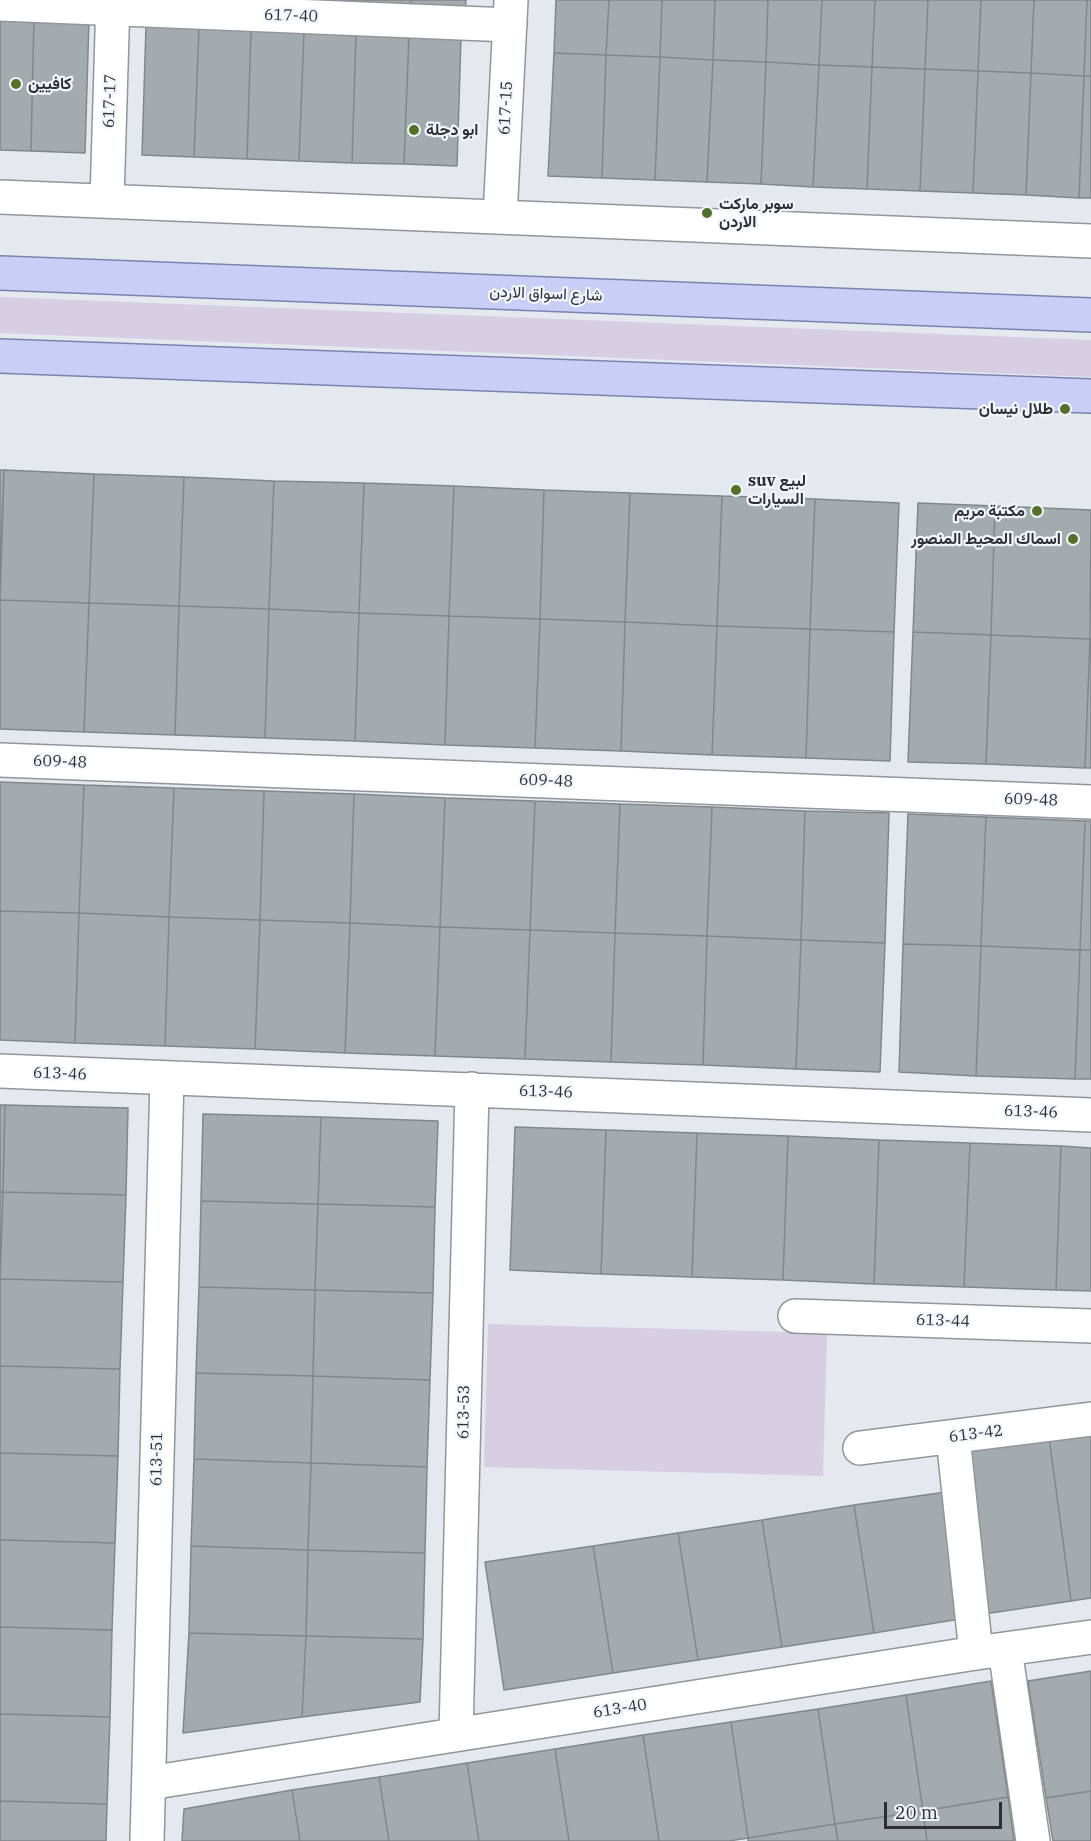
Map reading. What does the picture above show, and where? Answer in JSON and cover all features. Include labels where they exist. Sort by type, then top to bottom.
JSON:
[{"type":"main road","name":"شارع اسواق الاردن","points":[[0,273],[1091,315]]},
{"type":"main road","points":[[0,356],[1091,396]]},
{"type":"street","name":"617-40","points":[[0,4],[510,12]]},
{"type":"street","name":"617-17","points":[[107,201],[113,4]]},
{"type":"street","name":"617-15","points":[[500,217],[510,12]]},
{"type":"street","points":[[0,197],[1091,241]]},
{"type":"street","name":"609-48","points":[[0,760],[1091,802]]},
{"type":"street","name":"613-46","points":[[0,1071],[1091,1115]]},
{"type":"street","name":"613-51","points":[[147,1841],[167,1078]]},
{"type":"street","name":"613-53","points":[[456,1734],[472,1089]]},
{"type":"street","name":"613-44","points":[[795,1316],[1091,1326]]},
{"type":"street","name":"613-42","points":[[860,1448],[1091,1419]]},
{"type":"street","points":[[953,1437],[991,1651],[1033,1841]]},
{"type":"street","name":"613-40","points":[[149,1783],[1091,1637]]},
{"type":"shaded area","points":[[0,297],[1091,340],[1091,377],[0,333]]},
{"type":"shaded area","points":[[488,1324],[827,1333],[823,1476],[484,1467]]},
{"type":"building","points":[[302,0],[357,0],[357,4]]},
{"type":"building","points":[[357,0],[411,0],[411,7],[357,4]]},
{"type":"building","points":[[411,0],[466,0],[465,10],[411,7]]},
{"type":"building","points":[[556,0],[609,0],[606,55],[554,53]]},
{"type":"building","points":[[609,0],[662,0],[660,57],[606,55]]},
{"type":"building","points":[[662,0],[715,0],[713,60],[660,57]]},
{"type":"building","points":[[715,0],[768,0],[766,62],[713,60]]},
{"type":"building","points":[[768,0],[822,0],[819,65],[766,62]]},
{"type":"building","points":[[822,0],[875,0],[872,67],[819,65]]},
{"type":"building","points":[[875,0],[928,0],[925,69],[872,67]]},
{"type":"building","points":[[928,0],[981,0],[978,71],[925,69]]},
{"type":"building","points":[[981,0],[1034,0],[1031,73],[978,71]]},
{"type":"building","points":[[1034,0],[1087,0],[1084,76],[1031,73]]},
{"type":"building","points":[[1087,0],[1091,0],[1091,76],[1084,76]]},
{"type":"building","name":"كافيين","points":[[0,17],[34,17],[31,151],[0,150]]},
{"type":"building","points":[[34,17],[89,19],[85,153],[31,151]]},
{"type":"building","points":[[146,26],[199,28],[194,157],[142,155]]},
{"type":"building","points":[[199,28],[251,29],[247,159],[194,157]]},
{"type":"building","points":[[251,29],[304,31],[299,161],[247,159]]},
{"type":"building","points":[[304,31],[356,33],[352,163],[299,161]]},
{"type":"building","points":[[356,33],[409,35],[404,164],[352,163]]},
{"type":"building","points":[[409,35],[461,37],[457,166],[404,164]]},
{"type":"building","points":[[554,53],[606,55],[602,178],[548,176]]},
{"type":"building","points":[[606,55],[660,57],[655,180],[602,178]]},
{"type":"building","points":[[660,57],[713,60],[707,182],[655,180]]},
{"type":"building","points":[[713,60],[766,62],[761,184],[707,182]]},
{"type":"building","points":[[766,62],[819,65],[813,187],[761,184]]},
{"type":"building","points":[[819,65],[872,67],[867,189],[813,187]]},
{"type":"building","points":[[872,67],[925,69],[920,191],[867,189]]},
{"type":"building","points":[[925,69],[978,71],[973,193],[920,191]]},
{"type":"building","points":[[978,71],[1031,73],[1026,195],[973,193]]},
{"type":"building","points":[[1031,73],[1084,76],[1079,198],[1026,195]]},
{"type":"building","points":[[1084,76],[1091,76],[1091,198],[1079,198]]},
{"type":"building","points":[[0,470],[4,470],[0,578]]},
{"type":"building","points":[[4,470],[94,474],[89,603],[0,600]]},
{"type":"building","points":[[94,474],[184,477],[179,606],[89,603]]},
{"type":"building","points":[[184,477],[274,481],[269,609],[179,606]]},
{"type":"building","points":[[274,481],[364,483],[359,613],[269,609]]},
{"type":"building","points":[[364,483],[454,486],[449,616],[359,613]]},
{"type":"building","points":[[454,486],[544,490],[540,619],[449,616]]},
{"type":"building","points":[[544,490],[630,493],[625,622],[540,619]]},
{"type":"building","points":[[630,493],[722,496],[717,626],[625,622]]},
{"type":"building","points":[[722,496],[815,499],[810,629],[717,626]]},
{"type":"building","points":[[815,499],[899,503],[894,632],[810,629]]},
{"type":"building","points":[[918,503],[995,506],[991,635],[913,632]]},
{"type":"building","points":[[995,506],[1091,510],[1090,639],[991,635]]},
{"type":"building","points":[[0,600],[89,603],[84,732],[0,729]]},
{"type":"building","points":[[89,603],[179,606],[175,735],[84,732]]},
{"type":"building","points":[[179,606],[269,609],[265,738],[175,735]]},
{"type":"building","points":[[269,609],[359,613],[355,741],[265,738]]},
{"type":"building","points":[[359,613],[449,616],[445,745],[355,741]]},
{"type":"building","points":[[449,616],[540,619],[535,748],[445,745]]},
{"type":"building","points":[[540,619],[625,622],[621,751],[535,748]]},
{"type":"building","points":[[625,622],[717,626],[712,755],[621,751]]},
{"type":"building","points":[[717,626],[810,629],[806,758],[712,755]]},
{"type":"building","points":[[810,629],[894,632],[890,761],[806,758]]},
{"type":"building","points":[[913,632],[991,635],[986,764],[908,762]]},
{"type":"building","points":[[991,635],[1090,639],[1085,768],[986,764]]},
{"type":"building","points":[[1090,639],[1091,768],[1085,768]]},
{"type":"building","points":[[0,782],[84,785],[79,913],[0,911]]},
{"type":"building","points":[[84,785],[174,788],[169,917],[79,913]]},
{"type":"building","points":[[174,788],[264,791],[260,920],[169,917]]},
{"type":"building","points":[[264,791],[354,794],[350,923],[260,920]]},
{"type":"building","points":[[354,794],[445,798],[440,927],[350,923]]},
{"type":"building","points":[[445,798],[535,801],[530,930],[440,927]]},
{"type":"building","points":[[535,801],[620,804],[615,933],[530,930]]},
{"type":"building","points":[[620,804],[712,807],[707,936],[615,933]]},
{"type":"building","points":[[712,807],[805,811],[801,940],[707,936]]},
{"type":"building","points":[[805,811],[889,813],[885,943],[801,940]]},
{"type":"building","points":[[908,814],[986,817],[981,946],[903,944]]},
{"type":"building","points":[[986,817],[1085,821],[1080,950],[981,946]]},
{"type":"building","points":[[1085,821],[1091,821],[1091,950],[1080,950]]},
{"type":"building","points":[[0,911],[79,913],[75,1043],[0,1040]]},
{"type":"building","points":[[79,913],[169,917],[165,1046],[75,1043]]},
{"type":"building","points":[[169,917],[260,920],[255,1049],[165,1046]]},
{"type":"building","points":[[260,920],[350,923],[345,1053],[255,1049]]},
{"type":"building","points":[[350,923],[440,927],[435,1056],[345,1053]]},
{"type":"building","points":[[440,927],[530,930],[525,1059],[435,1056]]},
{"type":"building","points":[[530,930],[615,933],[611,1062],[525,1059]]},
{"type":"building","points":[[615,933],[707,936],[703,1065],[611,1062]]},
{"type":"building","points":[[707,936],[801,940],[796,1069],[703,1065]]},
{"type":"building","points":[[801,940],[885,943],[880,1072],[796,1069]]},
{"type":"building","points":[[903,944],[981,946],[976,1076],[899,1072]]},
{"type":"building","points":[[981,946],[1080,950],[1075,1079],[976,1076]]},
{"type":"building","points":[[1080,950],[1091,950],[1091,1079],[1075,1079]]},
{"type":"building","points":[[0,1105],[5,1105],[3,1192],[0,1192]]},
{"type":"building","points":[[5,1105],[128,1108],[126,1195],[3,1192]]},
{"type":"building","points":[[203,1114],[321,1117],[318,1204],[201,1201]]},
{"type":"building","points":[[321,1117],[438,1121],[435,1207],[318,1204]]},
{"type":"building","points":[[515,1127],[606,1130],[601,1274],[510,1270]]},
{"type":"building","points":[[606,1130],[697,1133],[692,1277],[601,1274]]},
{"type":"building","points":[[697,1133],[788,1136],[783,1280],[692,1277]]},
{"type":"building","points":[[788,1136],[879,1140],[874,1284],[783,1280]]},
{"type":"building","points":[[879,1140],[970,1143],[964,1287],[874,1284]]},
{"type":"building","points":[[970,1143],[1061,1146],[1056,1290],[964,1287]]},
{"type":"building","points":[[1061,1146],[1091,1148],[1091,1291],[1056,1290]]},
{"type":"building","points":[[0,1192],[3,1192],[0,1279]]},
{"type":"building","points":[[3,1192],[126,1195],[123,1282],[0,1279]]},
{"type":"building","points":[[201,1201],[318,1204],[315,1290],[199,1287]]},
{"type":"building","points":[[318,1204],[435,1207],[433,1293],[315,1290]]},
{"type":"building","points":[[0,1279],[123,1282],[120,1369],[0,1366]]},
{"type":"building","points":[[199,1287],[315,1290],[313,1376],[196,1373]]},
{"type":"building","points":[[315,1290],[433,1293],[430,1380],[313,1376]]},
{"type":"building","points":[[0,1366],[120,1369],[118,1456],[0,1453]]},
{"type":"building","points":[[196,1373],[313,1376],[311,1463],[194,1459]]},
{"type":"building","points":[[313,1376],[430,1380],[427,1467],[311,1463]]},
{"type":"building","points":[[1091,1432],[1091,1598],[1071,1601],[1049,1437]]},
{"type":"building","points":[[1049,1437],[1071,1601],[984,1614],[961,1448]]},
{"type":"building","points":[[0,1453],[118,1456],[115,1543],[0,1540]]},
{"type":"building","points":[[194,1459],[311,1463],[308,1550],[191,1546]]},
{"type":"building","points":[[311,1463],[427,1467],[425,1553],[308,1550]]},
{"type":"building","points":[[946,1492],[966,1618],[874,1633],[854,1505]]},
{"type":"building","points":[[854,1505],[874,1633],[782,1647],[762,1520]]},
{"type":"building","points":[[762,1520],[782,1647],[698,1660],[678,1533]]},
{"type":"building","points":[[678,1533],[698,1660],[613,1673],[593,1546]]},
{"type":"building","points":[[0,1540],[115,1543],[112,1630],[0,1627]]},
{"type":"building","points":[[191,1546],[308,1550],[306,1636],[189,1633]]},
{"type":"building","points":[[593,1546],[613,1673],[504,1690],[485,1562]]},
{"type":"building","points":[[308,1550],[425,1553],[423,1639],[306,1636]]},
{"type":"building","points":[[0,1627],[112,1630],[110,1717],[0,1714]]},
{"type":"building","points":[[189,1633],[306,1636],[302,1717],[183,1733]]},
{"type":"building","points":[[306,1636],[423,1639],[420,1702],[302,1717]]},
{"type":"building","points":[[1091,1671],[1091,1791],[1046,1798],[1028,1681]]},
{"type":"building","points":[[991,1681],[1008,1797],[923,1811],[906,1695]]},
{"type":"building","points":[[906,1695],[923,1811],[835,1824],[818,1709]]},
{"type":"building","points":[[818,1709],[835,1824],[748,1838],[731,1722]]},
{"type":"building","points":[[0,1714],[110,1717],[107,1804],[0,1801]]},
{"type":"building","points":[[731,1722],[748,1838],[729,1841],[659,1841],[643,1735]]},
{"type":"building","points":[[643,1735],[659,1841],[569,1841],[555,1749]]},
{"type":"building","points":[[555,1749],[569,1841],[479,1841],[467,1763]]},
{"type":"building","points":[[467,1763],[479,1841],[389,1841],[379,1777]]},
{"type":"building","points":[[379,1777],[389,1841],[300,1841],[292,1790]]},
{"type":"building","points":[[292,1790],[300,1841],[182,1841],[184,1809]]},
{"type":"building","points":[[1091,1791],[1091,1841],[1053,1841],[1046,1798]]},
{"type":"building","points":[[1008,1797],[1014,1841],[927,1841],[923,1811]]},
{"type":"building","points":[[0,1801],[107,1804],[106,1841],[0,1841]]},
{"type":"building","points":[[923,1811],[927,1841],[838,1841],[835,1824]]},
{"type":"building","points":[[835,1824],[838,1841],[748,1841],[748,1838]]},
{"type":"place","name":"كافيين","points":[[16,84]]},
{"type":"place","name":"ابو دجلة","points":[[414,130]]},
{"type":"place","name":"سوبر ماركت الاردن","points":[[707,213]]},
{"type":"place","name":"طلال نيسان","points":[[1065,409]]},
{"type":"place","name":"suv لبيع السيارات","points":[[736,490]]},
{"type":"place","name":"مكتبة مريم","points":[[1037,511]]},
{"type":"place","name":"اسماك المحيط المنصور","points":[[1073,539]]}]
